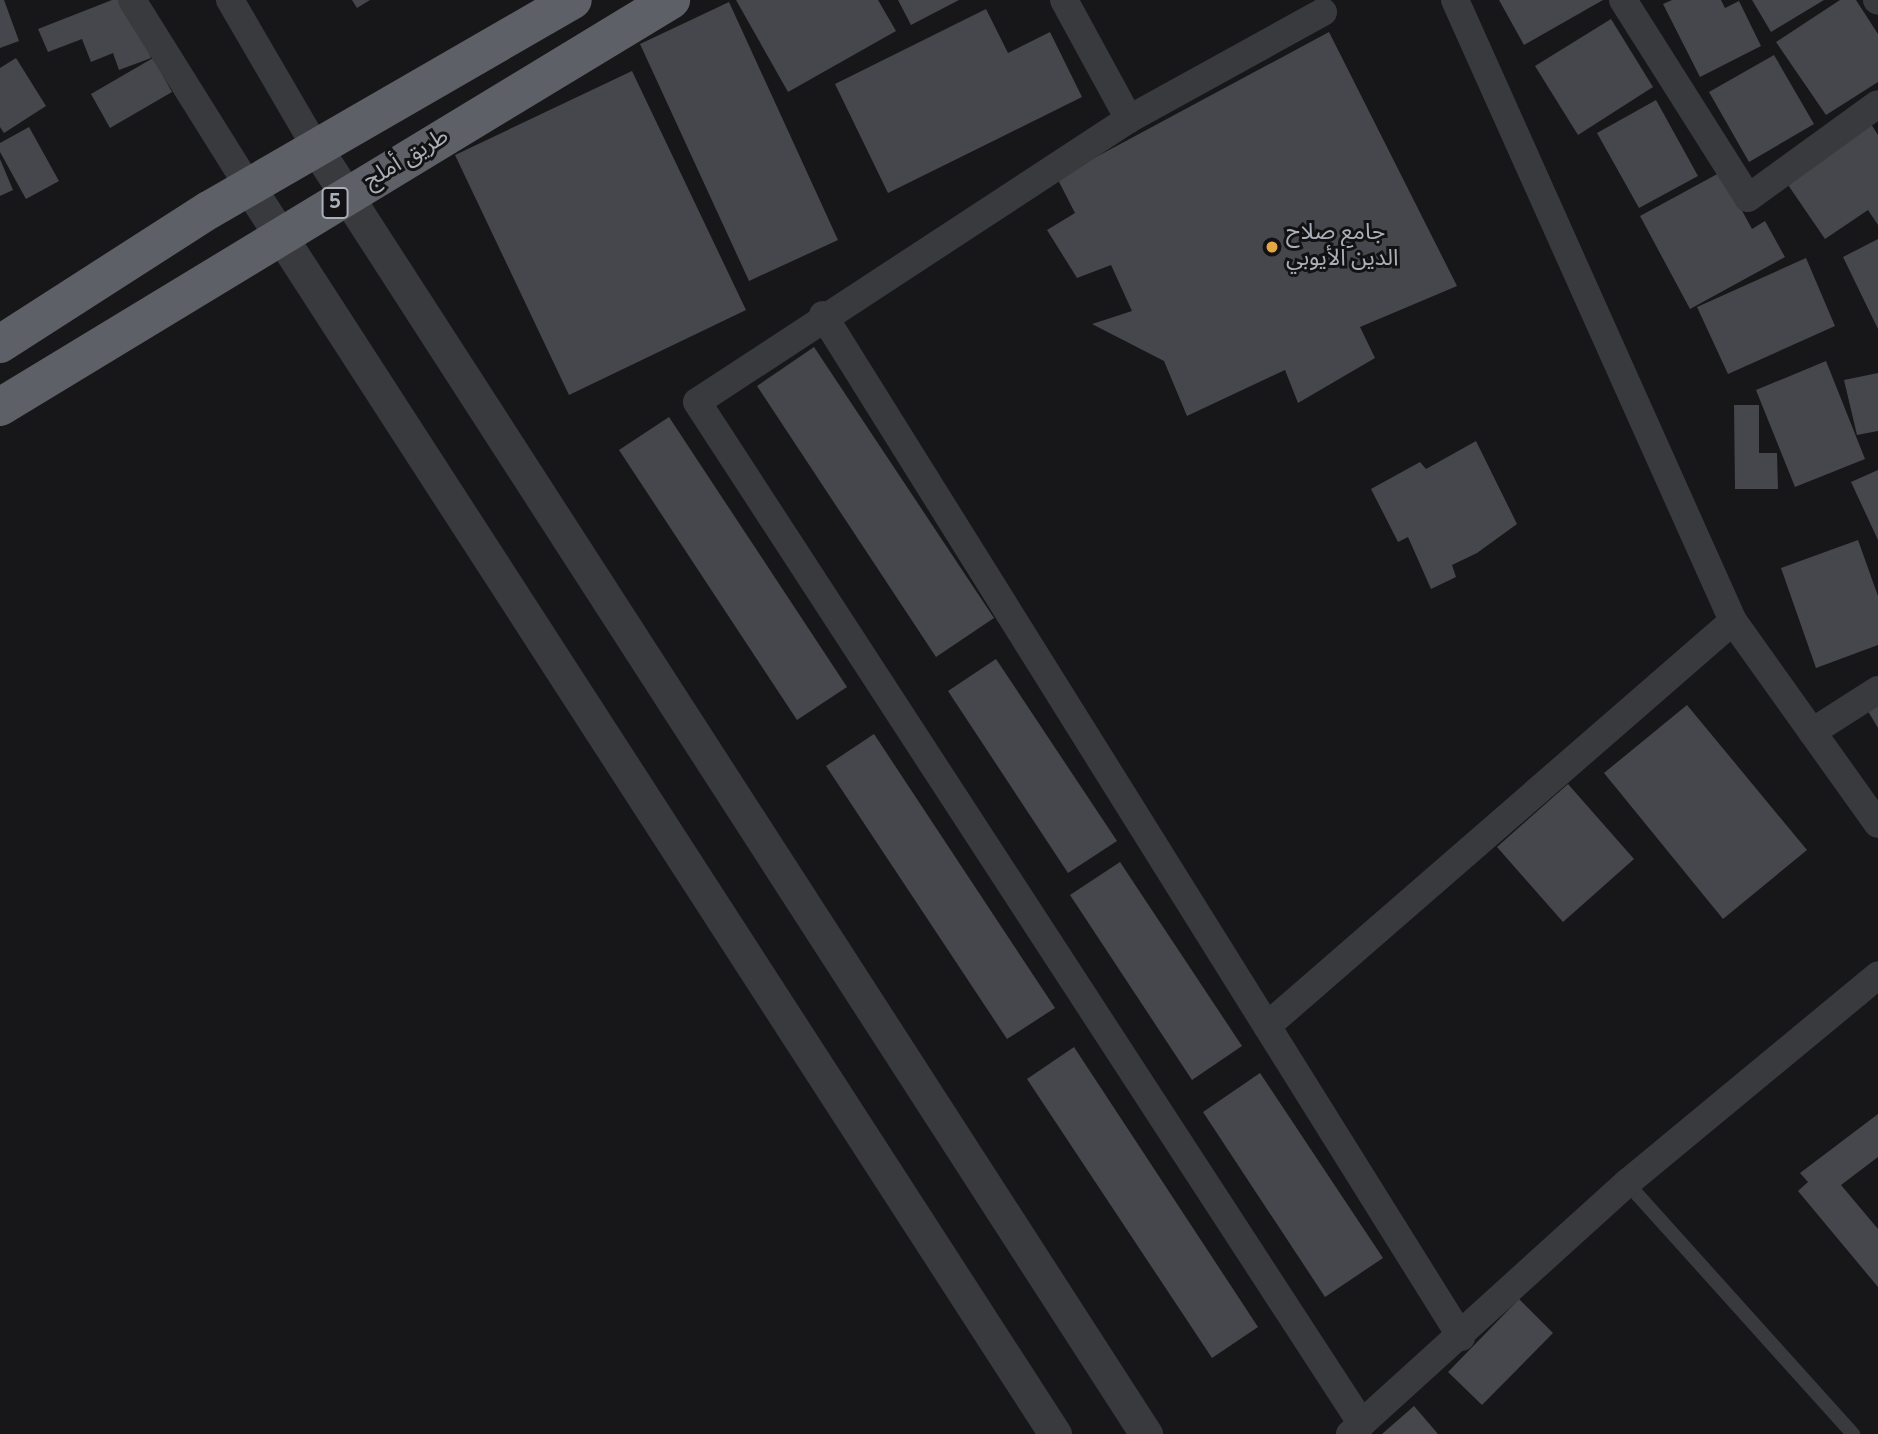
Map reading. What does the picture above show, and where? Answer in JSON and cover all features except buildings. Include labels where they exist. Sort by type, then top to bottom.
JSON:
[{"type":"highway","points":[[0,344],[249,187],[573,0]]},
{"type":"highway","name":"طريق أملج","points":[[0,407],[671,0]]},
{"type":"street","points":[[132,0],[249,187],[1055,1434]]},
{"type":"street","points":[[229,0],[316,148],[1146,1434]]},
{"type":"street","points":[[1064,0],[1129,119]]},
{"type":"street","points":[[1455,0],[1733,621],[1878,824]]},
{"type":"street","points":[[1623,0],[1748,198],[1878,104]]},
{"type":"street","points":[[1323,12],[1129,119],[824,315],[697,402],[1356,1429],[1461,1337],[1627,1183],[1878,975]]},
{"type":"street","points":[[824,315],[1461,1337]]},
{"type":"street","points":[[1267,1026],[1733,621]]},
{"type":"street","points":[[1812,732],[1878,690]]},
{"type":"lane","points":[[1627,1183],[1853,1434]]},
{"type":"place","name":"جامع صلاح الدين الأيوبي","points":[[1272,247]]}]
